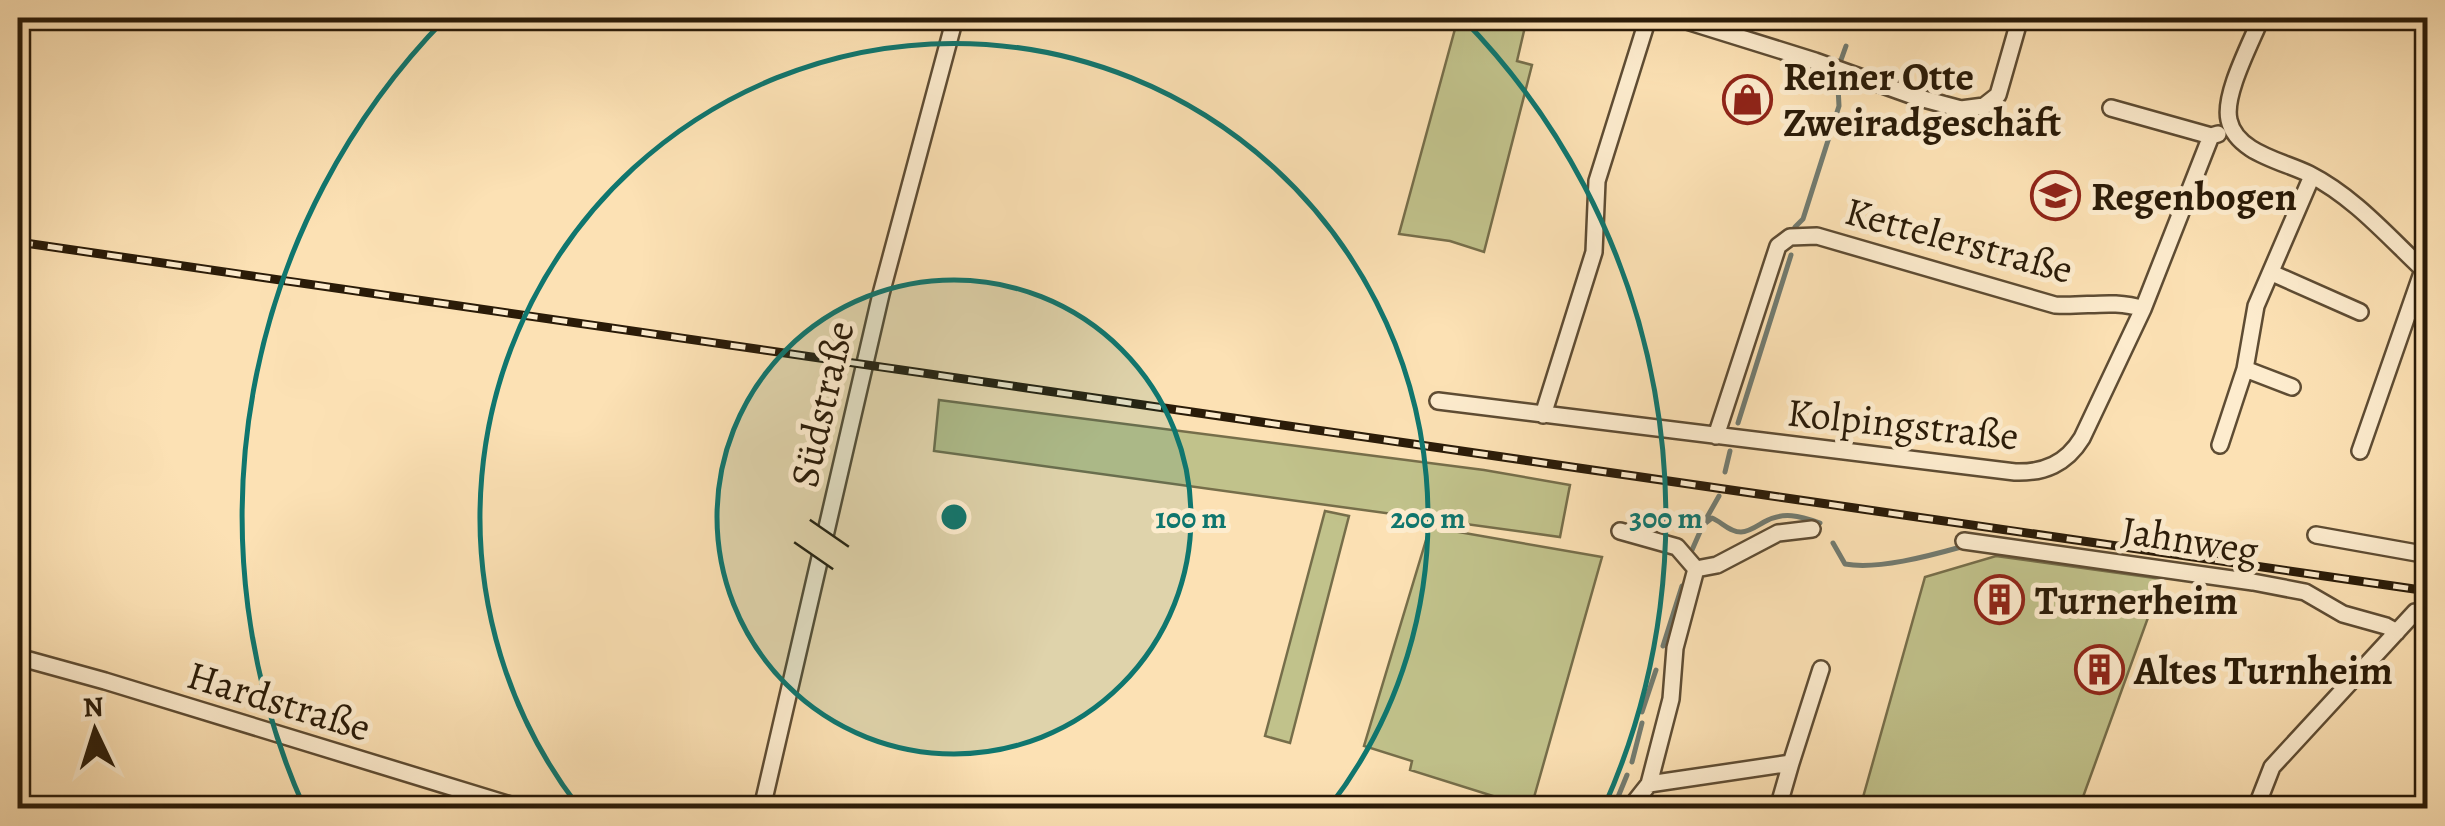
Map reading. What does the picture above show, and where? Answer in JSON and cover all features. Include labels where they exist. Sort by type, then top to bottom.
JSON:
[{"type":"main road","points":[[802,530],[842,558]]},
{"type":"street","name":"Südstraße","points":[[762,808],[881,294],[955,18]]},
{"type":"street","points":[[1544,415],[1594,252],[1596,181],[1648,18]]},
{"type":"street","points":[[1678,18],[1961,109],[1984,106],[1998,95],[2020,18]]},
{"type":"street","points":[[2261,18],[2227,105],[2232,129],[2248,147],[2312,176],[2360,208],[2425,272],[2360,451]]},
{"type":"street","points":[[2111,108],[2212,136],[2232,129]]},
{"type":"street","name":"Kolpingstraße","points":[[1438,401],[2015,472],[2042,470],[2062,461],[2076,447],[2143,309],[2212,136]]},
{"type":"street","points":[[2220,444],[2245,369],[2256,306],[2312,176]]},
{"type":"street","name":"Kettelerstraße","points":[[1716,436],[1778,246],[1790,238],[1817,236],[2055,305],[2086,307],[2121,301],[2143,309]]},
{"type":"street","points":[[2272,273],[2360,312]]},
{"type":"street","points":[[2245,369],[2292,387]]},
{"type":"street","points":[[1696,569],[1717,565],[1778,533],[1812,530]]},
{"type":"street","points":[[1620,531],[1677,547],[1696,569]]},
{"type":"street","points":[[2316,535],[2428,555]]},
{"type":"street","name":"Jahnweg","points":[[1964,541],[2304,592],[2342,614],[2397,632]]},
{"type":"street","points":[[1630,808],[1650,784],[1672,699],[1676,648],[1696,569]]},
{"type":"street","points":[[2256,808],[2272,767],[2397,632],[2421,613]]},
{"type":"street","name":"Hardstraße","points":[[18,657],[520,808]]},
{"type":"street","points":[[1778,808],[1821,669]]},
{"type":"street","points":[[1650,784],[1791,763]]},
{"type":"green space","points":[[1458,18],[1527,18],[1517,61],[1532,65],[1484,252],[1450,241],[1399,234]]},
{"type":"green space","points":[[939,400],[1484,470],[1570,485],[1560,537],[934,451]]},
{"type":"green space","points":[[1325,511],[1349,516],[1290,743],[1265,736]]},
{"type":"green space","points":[[1430,527],[1602,557],[1531,808],[1410,770],[1412,761],[1364,746]]},
{"type":"green space","points":[[1996,556],[2162,579],[2079,808],[1860,808],[1925,577]]},
{"type":"waterway","points":[[1841,60],[1846,46]]},
{"type":"waterway","points":[[1795,227],[1803,219],[1839,106],[1838,87]]},
{"type":"waterway","points":[[1738,423],[1791,255]]},
{"type":"waterway","points":[[1725,472],[1730,451]]},
{"type":"waterway","points":[[1706,519],[1719,496]]},
{"type":"waterway","points":[[1692,550],[1703,525],[1712,518],[1737,532],[1785,516],[1820,523]]},
{"type":"waterway","points":[[1833,543],[1845,564],[1858,565],[1903,561],[1961,547]]},
{"type":"waterway","points":[[1663,646],[1682,586]]},
{"type":"waterway","points":[[1642,712],[1656,670]]},
{"type":"waterway","points":[[1632,762],[1642,723]]},
{"type":"waterway","points":[[1618,797],[1627,775]]},
{"type":"railway","points":[[18,242],[2428,591]]},
{"type":"place","name":"Reiner Otte Zweiradgeschäft","points":[[1748,99]]},
{"type":"place","name":"Regenbogen","points":[[2056,196]]},
{"type":"place","name":"Turnerheim","points":[[2000,600]]},
{"type":"place","name":"Altes Turnheim","points":[[2099,670]]}]
